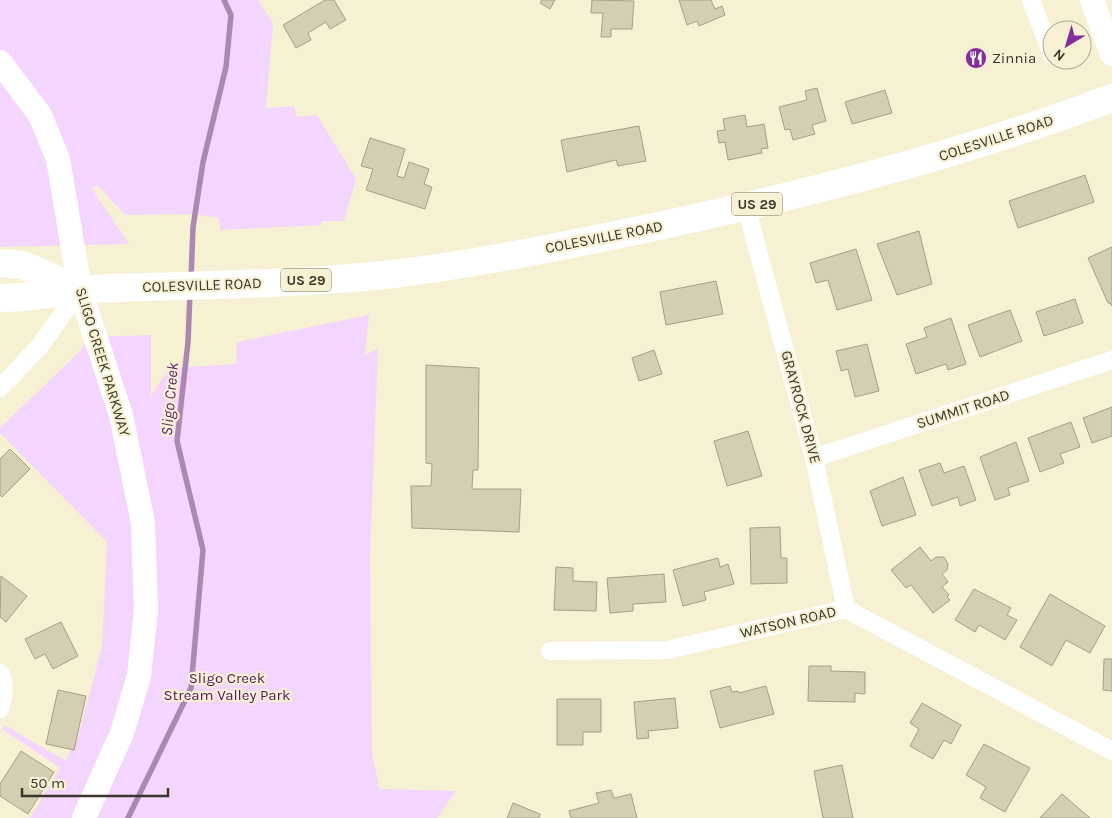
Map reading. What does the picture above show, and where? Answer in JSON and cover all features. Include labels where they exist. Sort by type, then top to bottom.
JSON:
[{"type":"highway","name":"COLESVILLE ROAD","points":[[0,298],[22,298],[80,290],[219,286],[393,274],[554,248],[746,207],[910,164],[1037,126],[1112,98]]},
{"type":"highway","name":"COLESVILLE ROAD","points":[[0,263],[23,265],[80,290]]},
{"type":"street","points":[[1031,0],[1042,29]]},
{"type":"street","points":[[1092,0],[1112,54]]},
{"type":"street","name":"SLIGO CREEK PARKWAY","points":[[0,62],[40,115],[58,159],[80,290],[121,415],[143,523],[146,610],[139,676],[122,733],[84,818]]},
{"type":"street","name":"GRAYROCK DRIVE","points":[[746,207],[814,458],[846,609]]},
{"type":"street","points":[[0,388],[39,347],[80,290]]},
{"type":"street","name":"SUMMIT ROAD","points":[[814,458],[1112,360]]},
{"type":"street","name":"WATSON ROAD","points":[[550,651],[667,650],[846,609],[1112,751]]},
{"type":"street","points":[[0,673],[3,676],[4,701],[0,710]]},
{"type":"green space","points":[[0,0],[258,0],[273,23],[266,108],[294,106],[297,117],[317,115],[356,179],[344,221],[321,221],[322,225],[221,230],[218,218],[194,214],[125,215],[97,185],[92,189],[129,244],[0,247]]},
{"type":"green space","name":"Sligo Creek Stream Valley Park","points":[[369,315],[365,355],[378,349],[370,556],[372,755],[380,789],[456,791],[437,818],[30,818],[60,768],[2,729],[4,725],[65,760],[77,740],[102,647],[107,542],[0,433],[0,428],[76,355],[91,337],[151,335],[151,396],[169,368],[236,364],[237,342]]},
{"type":"building","points":[[325,0],[334,0],[346,20],[330,29],[326,22],[308,33],[311,40],[296,48],[283,25]]},
{"type":"building","points":[[542,0],[555,0],[550,9],[540,3]]},
{"type":"building","points":[[592,0],[634,1],[632,29],[611,29],[611,37],[601,37],[603,13],[591,13]]},
{"type":"building","points":[[679,0],[711,0],[715,9],[722,6],[725,15],[699,26],[697,21],[687,25]]},
{"type":"building","points":[[817,88],[826,121],[812,125],[815,134],[793,140],[790,129],[785,130],[779,107],[807,100],[805,91]]},
{"type":"building","points":[[885,90],[892,113],[852,124],[845,102]]},
{"type":"building","points":[[745,115],[747,127],[764,124],[768,148],[761,149],[762,153],[728,160],[725,142],[719,143],[717,131],[725,130],[723,119]]},
{"type":"building","points":[[639,126],[646,161],[618,166],[616,160],[567,172],[561,140]]},
{"type":"building","points":[[370,138],[405,149],[397,176],[404,178],[409,162],[429,169],[424,184],[432,187],[425,209],[366,190],[373,169],[361,166]]},
{"type":"building","points":[[1085,175],[1094,202],[1018,228],[1009,201]]},
{"type":"building","points":[[919,231],[932,284],[897,295],[877,244]]},
{"type":"building","points":[[1112,247],[1112,306],[1108,303],[1088,258]]},
{"type":"building","points":[[856,249],[872,300],[837,310],[828,280],[816,283],[810,263]]},
{"type":"building","points":[[716,281],[723,314],[666,325],[660,292]]},
{"type":"building","points":[[1075,299],[1083,323],[1044,336],[1036,312]]},
{"type":"building","points":[[1010,310],[1022,341],[980,357],[968,325]]},
{"type":"building","points":[[951,318],[966,364],[948,370],[946,364],[916,374],[906,344],[927,337],[924,328]]},
{"type":"building","points":[[867,344],[879,391],[855,397],[848,369],[841,371],[836,351]]},
{"type":"building","points":[[654,350],[662,374],[639,381],[632,358]]},
{"type":"building","points":[[426,365],[479,368],[478,470],[473,470],[472,489],[521,489],[519,532],[412,528],[411,486],[431,486],[432,464],[426,463]]},
{"type":"building","points":[[1112,407],[1112,436],[1092,443],[1083,418]]},
{"type":"building","points":[[1071,422],[1080,447],[1060,454],[1064,463],[1040,472],[1028,438]]},
{"type":"building","points":[[748,431],[762,476],[727,486],[714,441]]},
{"type":"building","points":[[1016,442],[1029,481],[1008,488],[1010,495],[995,500],[980,457]]},
{"type":"building","points":[[10,449],[30,469],[2,497],[0,495],[0,459]]},
{"type":"building","points":[[940,463],[944,473],[964,466],[976,500],[960,506],[958,497],[932,506],[919,470]]},
{"type":"building","points":[[903,477],[916,515],[882,526],[870,491]]},
{"type":"building","points":[[780,527],[781,558],[787,558],[787,583],[751,584],[750,528]]},
{"type":"building","points":[[920,547],[931,561],[936,557],[944,557],[948,564],[947,570],[942,574],[948,582],[942,587],[949,595],[947,597],[950,600],[933,613],[911,585],[906,588],[891,570]]},
{"type":"building","points":[[718,558],[720,567],[728,564],[734,584],[704,592],[706,600],[683,606],[673,570]]},
{"type":"building","points":[[556,567],[573,568],[573,581],[597,582],[596,611],[554,610]]},
{"type":"building","points":[[664,574],[666,602],[633,604],[633,611],[610,613],[607,578]]},
{"type":"building","points":[[1,576],[27,596],[6,622],[0,617]]},
{"type":"building","points":[[974,589],[1011,608],[1007,615],[1017,620],[1005,640],[979,625],[975,632],[955,620]]},
{"type":"building","points":[[1050,594],[1105,626],[1090,653],[1066,640],[1052,666],[1020,647]]},
{"type":"building","points":[[61,622],[78,656],[53,669],[45,654],[35,659],[25,639]]},
{"type":"building","points":[[1104,659],[1112,659],[1112,691],[1103,690]]},
{"type":"building","points":[[809,666],[831,666],[831,671],[865,672],[865,694],[855,693],[855,702],[808,701]]},
{"type":"building","points":[[730,686],[732,692],[738,691],[739,693],[766,686],[774,714],[720,728],[710,691]]},
{"type":"building","points":[[58,690],[86,696],[74,750],[46,744]]},
{"type":"building","points":[[675,698],[678,728],[648,731],[649,738],[637,739],[634,702]]},
{"type":"building","points":[[557,699],[601,699],[601,732],[583,732],[583,745],[557,745]]},
{"type":"building","points":[[922,703],[961,725],[951,744],[944,740],[933,759],[910,746],[919,729],[910,723]]},
{"type":"building","points":[[984,744],[1030,768],[1005,812],[980,798],[986,787],[966,775]]},
{"type":"building","points":[[21,751],[54,772],[28,814],[0,796],[0,784]]},
{"type":"building","points":[[842,765],[853,818],[823,818],[814,771]]},
{"type":"building","points":[[611,790],[614,798],[631,794],[637,818],[571,818],[569,811],[599,803],[596,793]]},
{"type":"building","points":[[1062,794],[1090,818],[1040,818]]},
{"type":"building","points":[[513,803],[540,814],[539,818],[507,818]]},
{"type":"waterway","name":"Sligo Creek","points":[[191,279],[193,227],[203,162],[226,67],[231,15],[224,0]]},
{"type":"waterway","name":"Sligo Creek","points":[[128,818],[191,688],[203,550],[177,441],[188,342],[190,293]]},
{"type":"place","name":"Zinnia","points":[[976,58]]}]
